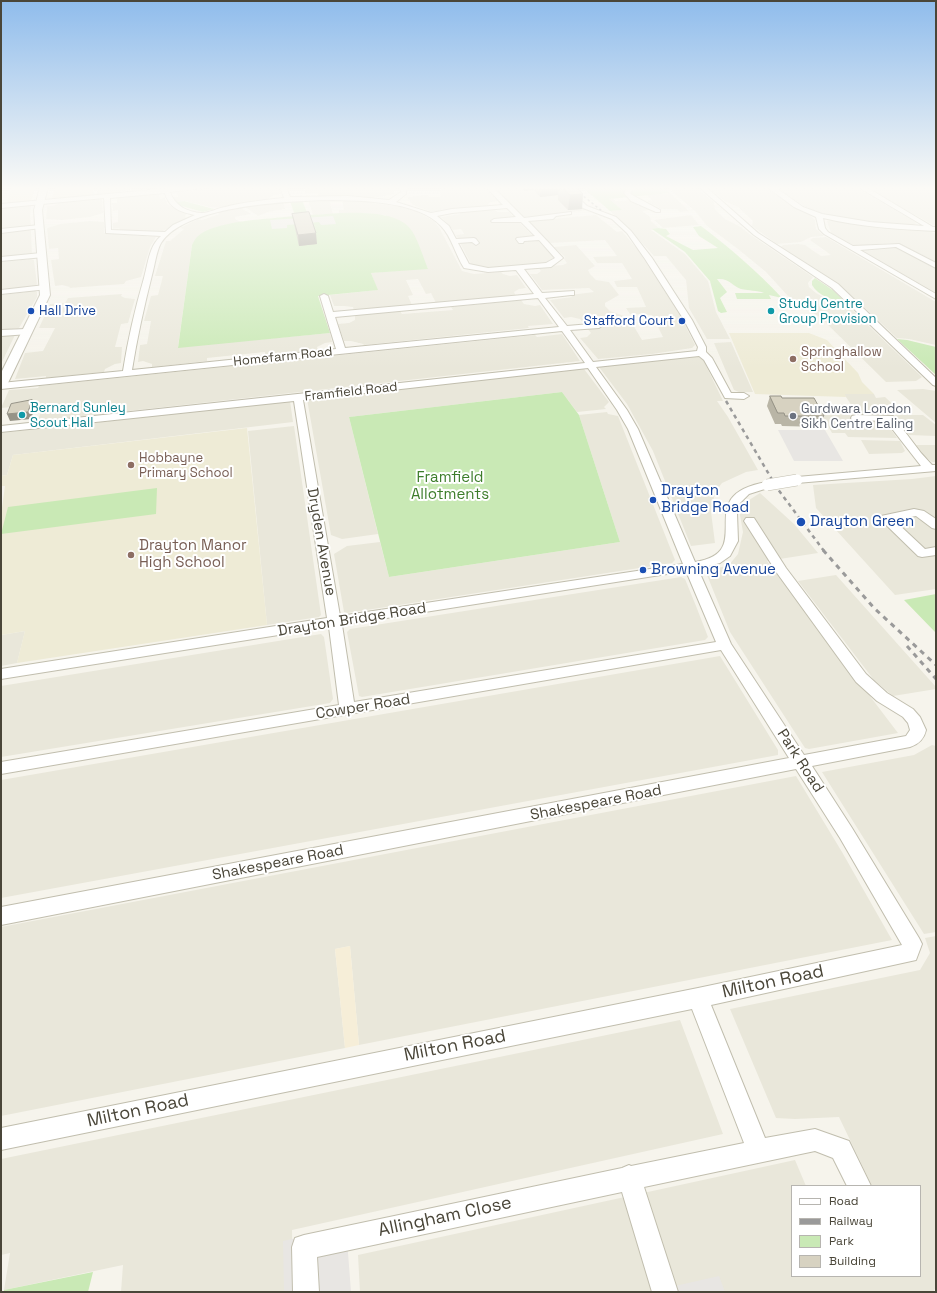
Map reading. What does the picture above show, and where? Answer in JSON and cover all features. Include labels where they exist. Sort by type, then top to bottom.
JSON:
[{"type":"street","points":[[1,386],[45,295],[46,287],[40,247]]},
{"type":"street","points":[[127,373],[136,322],[156,247]]},
{"type":"street","points":[[457,247],[467,266],[483,270],[548,264],[559,258],[549,247]]},
{"type":"street","points":[[640,247],[688,320],[702,347],[701,353],[708,358],[728,396],[744,396]]},
{"type":"street","points":[[776,247],[835,286],[936,383]]},
{"type":"street","points":[[852,248],[862,247]]},
{"type":"street","points":[[901,247],[936,266]]},
{"type":"street","points":[[852,248],[936,297]]},
{"type":"street","points":[[1,260],[41,255]]},
{"type":"street","points":[[518,267],[588,360],[633,429],[691,567]]},
{"type":"street","points":[[1,292],[46,287]]},
{"type":"street","points":[[330,315],[423,303],[571,293]]},
{"type":"street","points":[[324,296],[341,351]]},
{"type":"street","points":[[565,328],[599,325]]},
{"type":"street","name":"Homefarm Road","points":[[1,386],[565,328]]},
{"type":"street","points":[[1,333],[26,332]]},
{"type":"street","name":"Framfield Road","points":[[1,429],[298,398],[701,353]]},
{"type":"street","name":"Dryden Avenue","points":[[298,398],[335,622],[347,709]]},
{"type":"street","points":[[856,418],[889,418],[917,455],[933,468]]},
{"type":"street","name":"Drayton Bridge Road","points":[[1,674],[691,567],[712,562],[723,557],[728,552],[732,541],[731,515],[733,504],[740,495],[748,490],[797,480],[933,468]]},
{"type":"street","points":[[936,525],[920,513],[914,512],[884,518],[922,553],[936,552]]},
{"type":"street","name":"Shakespeare Road","points":[[1,916],[910,741],[917,735],[918,730],[915,721],[908,713],[882,697],[861,678],[781,570],[750,521]]},
{"type":"street","name":"Park Road","points":[[691,567],[725,645],[802,763],[906,932],[912,944],[909,953]]},
{"type":"street","name":"Cowper Road","points":[[1,768],[725,645]]},
{"type":"street","name":"Milton Road","points":[[1,1139],[698,998],[909,953]]},
{"type":"street","points":[[698,998],[759,1151]]},
{"type":"street","name":"Allingham Close","points":[[306,1292],[304,1247],[629,1177],[815,1140],[841,1149],[859,1185]]},
{"type":"street","points":[[629,1177],[664,1292]]},
{"type":"shaded area","points":[[1,247],[32,247],[32,253],[1,257]]},
{"type":"shaded area","points":[[49,247],[150,247],[141,277],[126,281],[124,284],[69,288],[70,287],[62,285],[55,286],[51,260],[59,259],[58,248],[49,249]]},
{"type":"shaded area","points":[[164,247],[192,247],[178,347],[330,333],[332,342],[325,343],[317,347],[318,350],[265,355],[265,352],[207,358],[207,361],[152,367],[152,364],[143,361],[138,362],[140,345],[147,344],[151,321],[144,321],[151,296],[158,295],[163,276],[155,276]]},
{"type":"shaded area","points":[[411,247],[450,247],[462,271],[474,274],[501,272],[510,276],[517,275],[526,288],[519,289],[514,292],[516,296],[436,303],[431,293],[426,294],[418,279],[406,280],[413,295],[408,296],[412,305],[354,311],[353,307],[334,306],[330,295],[377,290],[371,273],[428,268]]},
{"type":"shaded area","points":[[462,247],[544,247],[554,257],[546,263],[486,268],[471,264]]},
{"type":"shaded area","points":[[554,247],[578,247],[595,266],[588,270],[590,274],[596,280],[609,282],[619,295],[605,303],[605,306],[610,311],[629,318],[642,340],[663,337],[652,315],[630,314],[626,308],[646,307],[637,287],[617,287],[614,281],[632,279],[622,263],[597,263],[593,257],[617,256],[611,247],[636,247],[638,250],[680,315],[695,345],[692,348],[652,354],[598,359],[580,338],[587,337],[591,333],[587,328],[611,326],[606,321],[584,324],[580,319],[571,317],[564,318],[550,300],[572,297],[570,295],[594,292],[589,288],[542,290],[530,274],[537,274],[541,271],[538,267],[563,265],[567,263],[564,259],[565,257]]},
{"type":"shaded area","points":[[646,247],[676,247],[685,254],[708,281],[716,312],[730,339],[707,339],[689,308],[686,280],[666,256],[654,256]]},
{"type":"shaded area","points":[[736,247],[769,247],[813,277],[808,283],[809,287],[827,299],[846,304],[922,377],[916,381],[886,382],[821,318],[788,296],[766,272]]},
{"type":"shaded area","points":[[782,247],[808,247],[821,256],[831,255],[820,247],[843,247],[936,302],[936,345],[897,338],[837,284]]},
{"type":"shaded area","points":[[907,247],[936,247],[936,262]]},
{"type":"shaded area","points":[[898,248],[936,269],[936,293],[862,251]]},
{"type":"shaded area","points":[[34,260],[37,284],[35,286],[1,290],[1,262]]},
{"type":"shaded area","points":[[37,292],[37,297],[19,328],[1,330],[1,295]]},
{"type":"shaded area","points":[[122,294],[121,296],[125,298],[135,299],[128,323],[121,324],[115,347],[122,347],[121,363],[105,369],[104,372],[46,378],[46,376],[15,379],[25,353],[43,351],[55,328],[39,328],[50,304],[65,303],[68,298]]},
{"type":"shaded area","points":[[521,300],[524,304],[535,306],[540,305],[553,324],[528,326],[529,328],[364,345],[351,341],[344,341],[338,324],[349,323],[355,320],[355,315],[400,311],[402,314],[453,310],[451,307]]},
{"type":"shaded area","name":"Springhallow School","points":[[729,333],[809,333],[827,340],[858,373],[862,382],[874,394],[845,394],[846,397],[755,394]]},
{"type":"shaded area","points":[[562,334],[580,361],[38,421],[43,404],[1,408],[9,390],[38,388],[39,386],[535,335],[537,337]]},
{"type":"shaded area","points":[[1,335],[15,335],[1,364]]},
{"type":"shaded area","points":[[731,342],[753,392],[739,392],[734,390],[714,343]]},
{"type":"shaded area","points":[[695,356],[703,359],[723,401],[717,401],[728,417],[758,470],[746,472],[722,483],[715,492],[711,512],[715,543],[691,546],[653,451],[627,404],[599,367]]},
{"type":"shaded area","points":[[584,369],[609,402],[604,407],[606,409],[577,412],[562,392],[349,417],[378,534],[342,539],[331,535],[307,399]]},
{"type":"shaded area","points":[[923,389],[936,391],[936,423],[897,390]]},
{"type":"shaded area","points":[[844,394],[874,394],[876,398],[885,397],[899,410],[879,411],[880,413],[875,416],[858,415]]},
{"type":"shaded area","points":[[290,401],[293,422],[13,455],[7,475],[1,476],[1,433]]},
{"type":"shaded area","points":[[816,404],[843,404],[854,421],[883,422],[887,424],[897,438],[848,437],[845,433],[832,433]]},
{"type":"shaded area","points":[[607,412],[608,414],[618,416],[675,560],[672,563],[347,613],[344,612],[334,554],[347,546],[380,542],[389,577],[620,542],[579,415]]},
{"type":"shaded area","points":[[894,415],[923,415],[936,425],[936,436],[909,435]]},
{"type":"shaded area","points":[[294,426],[321,615],[319,617],[267,625],[248,431]]},
{"type":"shaded area","name":"Drayton Manor High School","points":[[247,428],[267,625],[17,663],[25,631],[1,635],[1,515],[5,486],[1,486],[1,476],[7,475],[13,455]]},
{"type":"shaded area","points":[[778,430],[825,430],[843,461],[794,461]]},
{"type":"shaded area","points":[[861,440],[900,441],[905,451],[902,453],[869,454]]},
{"type":"shaded area","points":[[916,445],[936,445],[936,462],[932,462],[921,453]]},
{"type":"shaded area","points":[[936,476],[936,589],[895,595],[816,508],[813,485],[912,479]]},
{"type":"shaded area","points":[[760,493],[794,524],[818,553],[767,561],[898,733],[809,749],[805,748],[730,632],[707,575],[707,571],[729,565],[738,554],[743,532],[740,515],[742,507],[746,502]]},
{"type":"shaded area","points":[[836,575],[936,687],[936,689],[893,696],[874,680],[798,581]]},
{"type":"shaded area","points":[[681,577],[685,579],[708,637],[705,640],[362,697],[359,696],[347,632],[350,629]]},
{"type":"shaded area","points":[[25,631],[17,663],[1,666],[1,635]]},
{"type":"shaded area","points":[[321,634],[324,637],[333,699],[330,703],[1,757],[1,686]]},
{"type":"shaded area","points":[[720,656],[778,750],[778,755],[1,898],[1,780]]},
{"type":"shaded area","points":[[932,745],[936,746],[936,932],[924,934],[822,772],[914,755]]},
{"type":"shaded area","points":[[796,776],[842,852],[892,940],[359,1045],[350,946],[335,949],[345,1048],[1,1116],[1,927]]},
{"type":"shaded area","points":[[936,936],[936,1287],[933,1292],[360,1292],[358,1255],[795,1160],[806,1185],[791,1185],[791,1277],[921,1277],[921,1185],[872,1185],[839,1117],[795,1119],[776,1118],[730,1009],[920,970],[930,953],[925,938]]},
{"type":"shaded area","points":[[350,946],[359,1045],[345,1048],[335,949]]},
{"type":"shaded area","points":[[680,1020],[723,1134],[292,1230],[293,1292],[121,1292],[123,1265],[4,1290],[10,1253],[1,1255],[1,1159]]},
{"type":"shaded area","points":[[346,1227],[351,1292],[284,1292],[283,1241]]},
{"type":"shaded area","points":[[719,1276],[725,1292],[653,1292],[653,1291]]},
{"type":"green space","points":[[192,247],[420,247],[428,269],[371,273],[378,290],[318,296],[330,333],[178,348]]},
{"type":"green space","points":[[678,247],[688,247],[693,250],[718,248],[717,247],[727,247],[763,278],[782,298],[769,295],[771,299],[737,299],[735,293],[764,293],[741,289],[728,281],[717,279],[727,292],[720,298],[727,312],[721,313],[718,311],[710,281],[685,252]]},
{"type":"green space","points":[[815,278],[834,291],[845,302],[831,299],[818,292],[812,285],[812,281]]},
{"type":"green space","points":[[897,339],[936,347],[936,375]]},
{"type":"green space","name":"Framfield Allotments","points":[[562,392],[579,415],[620,542],[389,577],[349,417]]},
{"type":"green space","points":[[157,488],[156,514],[1,534],[8,507]]},
{"type":"green space","points":[[936,594],[936,633],[904,600]]},
{"type":"green space","points":[[93,1272],[88,1292],[4,1292],[4,1290]]},
{"type":"building","points":[[770,396],[781,396],[782,398],[814,398],[824,416],[785,416],[784,413],[778,413]]},
{"type":"building","points":[[32,400],[28,412],[7,414],[11,404]]},
{"type":"railway","points":[[726,401],[777,488],[824,551]]},
{"type":"railway","points":[[823,550],[874,608],[936,665]]},
{"type":"railway","points":[[907,646],[936,679]]},
{"type":"place","name":"Hall Drive","points":[[31,311]]},
{"type":"place","name":"Study Centre Group Provision","points":[[771,311]]},
{"type":"place","name":"Stafford Court","points":[[682,321]]},
{"type":"place","name":"Springhallow School","points":[[793,359]]},
{"type":"place","name":"Bernard Sunley Scout Hall","points":[[22,415]]},
{"type":"place","name":"Gurdwara London Sikh Centre Ealing","points":[[793,416]]},
{"type":"place","name":"Hobbayne Primary School","points":[[131,465]]},
{"type":"place","name":"Drayton Bridge Road","points":[[653,500]]},
{"type":"place","name":"Drayton Green","points":[[801,522]]},
{"type":"place","name":"Drayton Manor High School","points":[[131,555]]},
{"type":"place","name":"Browning Avenue","points":[[643,570]]}]
